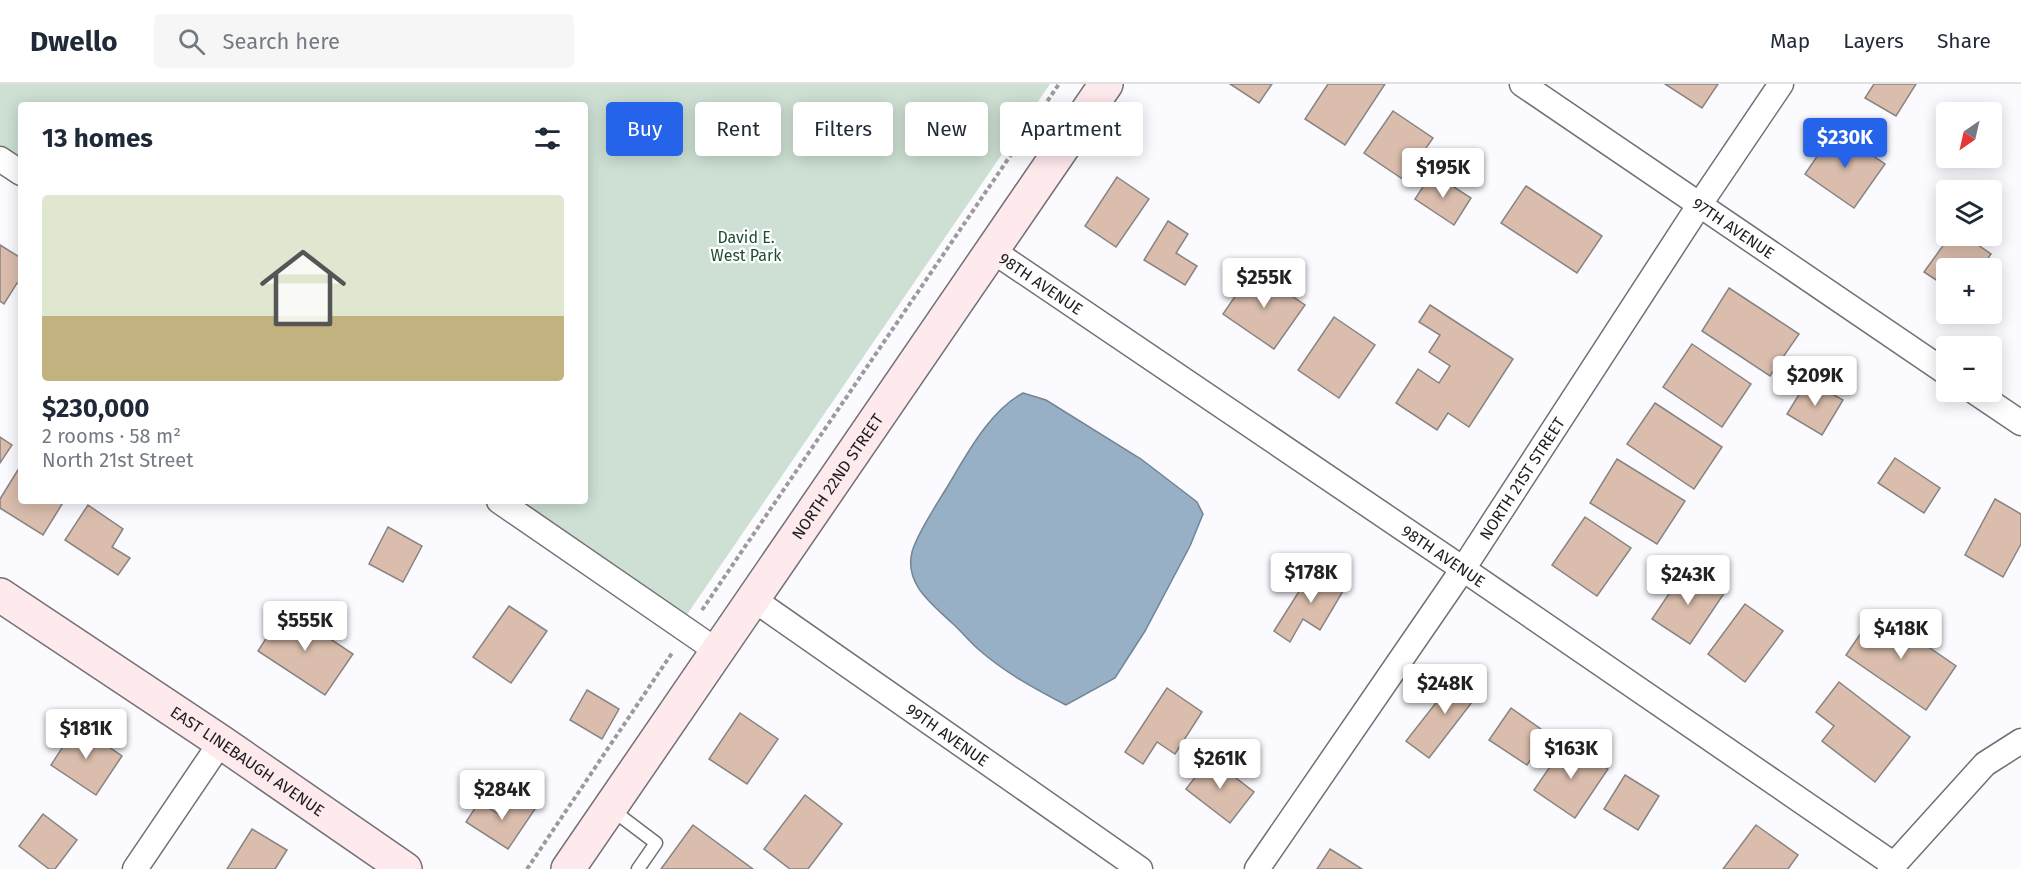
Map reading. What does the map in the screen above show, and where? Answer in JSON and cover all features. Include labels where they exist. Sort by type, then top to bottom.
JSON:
[{"type":"street","name":"NORTH 22ND STREET","points":[[568,869],[1106,84]]},
{"type":"street","name":"97TH AVENUE","points":[[1522,84],[1936,365]]},
{"type":"street","name":"NORTH 21ST STREET","points":[[1257,869],[1463,568],[1700,204],[1781,84]]},
{"type":"street","points":[[0,159],[18,171]]},
{"type":"street","name":"98TH AVENUE","points":[[993,251],[1463,568],[1891,867]]},
{"type":"street","points":[[1990,402],[2021,423]]},
{"type":"street","points":[[503,504],[717,651]]},
{"type":"street","name":"EAST LINEBAUGH AVENUE","points":[[0,595],[221,742],[405,869]]},
{"type":"street","name":"99TH AVENUE","points":[[753,600],[1140,869]]},
{"type":"street","points":[[1891,867],[1985,764],[2021,741]]},
{"type":"street","points":[[135,869],[221,742]]},
{"type":"lane","points":[[610,808],[656,843],[638,869]]},
{"type":"path","points":[[527,869],[1059,84]]},
{"type":"green space","name":"David E. West Park","points":[[0,84],[1050,84],[1038,102],[1000,102],[1001,156],[684,619],[515,504],[588,504],[588,102],[18,102],[18,163],[0,151]]},
{"type":"water","points":[[1023,393],[1046,400],[1141,459],[1197,502],[1203,514],[1190,546],[1145,631],[1115,678],[1066,705],[1009,673],[978,649],[928,601],[912,574],[912,552],[918,536],[972,446],[1000,410]]},
{"type":"building","points":[[1230,84],[1272,84],[1259,103]]},
{"type":"building","points":[[1328,84],[1385,84],[1345,145],[1305,119]]},
{"type":"building","points":[[1665,84],[1718,84],[1702,108]]},
{"type":"building","points":[[1874,84],[1916,84],[1896,116],[1865,98]]},
{"type":"building","points":[[1393,111],[1433,138],[1404,180],[1364,153]]},
{"type":"building","points":[[1835,130],[1885,164],[1854,208],[1805,174]]},
{"type":"building","points":[[1432,173],[1471,198],[1454,225],[1415,199]]},
{"type":"building","points":[[1117,177],[1149,199],[1116,247],[1085,226]]},
{"type":"building","points":[[1526,186],[1602,236],[1577,273],[1501,223]]},
{"type":"building","points":[[1168,221],[1188,234],[1176,253],[1197,266],[1185,285],[1144,260]]},
{"type":"building","points":[[0,245],[18,256],[18,284],[4,304],[0,301]]},
{"type":"building","points":[[1943,246],[1979,246],[1991,254],[1988,258],[1936,258],[1936,280],[1924,272]]},
{"type":"building","points":[[1253,270],[1305,305],[1274,349],[1223,314]]},
{"type":"building","points":[[1729,288],[1799,334],[1770,376],[1702,331]]},
{"type":"building","points":[[1430,305],[1513,359],[1469,427],[1448,413],[1437,430],[1396,403],[1418,369],[1439,383],[1450,366],[1429,352],[1440,335],[1419,322]]},
{"type":"building","points":[[1334,317],[1375,345],[1339,398],[1298,370]]},
{"type":"building","points":[[1692,344],[1751,384],[1722,427],[1663,387]]},
{"type":"building","points":[[1808,380],[1843,400],[1822,435],[1787,414]]},
{"type":"building","points":[[1655,403],[1722,447],[1694,489],[1627,444]]},
{"type":"building","points":[[0,437],[12,445],[0,463]]},
{"type":"building","points":[[1895,458],[1940,488],[1924,513],[1878,483]]},
{"type":"building","points":[[1617,459],[1685,501],[1657,544],[1590,503]]},
{"type":"building","points":[[18,470],[18,504],[62,504],[43,535],[0,508],[0,499]]},
{"type":"building","points":[[1995,499],[2021,514],[2021,544],[2003,577],[1965,555]]},
{"type":"building","points":[[88,505],[123,529],[112,547],[130,558],[118,575],[65,540]]},
{"type":"building","points":[[1585,517],[1631,548],[1597,596],[1552,565]]},
{"type":"building","points":[[388,527],[422,546],[403,582],[369,564]]},
{"type":"building","points":[[1315,566],[1346,586],[1320,630],[1303,619],[1290,642],[1274,631]]},
{"type":"building","points":[[1687,567],[1725,592],[1690,644],[1652,619]]},
{"type":"building","points":[[1745,604],[1783,631],[1745,682],[1708,654]]},
{"type":"building","points":[[509,606],[547,631],[511,683],[473,657]]},
{"type":"building","points":[[285,609],[353,654],[325,695],[258,651]]},
{"type":"building","points":[[1876,611],[1956,666],[1926,710],[1846,655]]},
{"type":"building","points":[[1461,671],[1483,688],[1429,758],[1406,741]]},
{"type":"building","points":[[1839,682],[1910,737],[1875,782],[1822,741],[1834,726],[1816,712]]},
{"type":"building","points":[[1167,688],[1202,712],[1175,754],[1157,742],[1143,764],[1125,752]]},
{"type":"building","points":[[587,690],[619,709],[602,739],[570,720]]},
{"type":"building","points":[[1511,708],[1548,734],[1527,765],[1489,740]]},
{"type":"building","points":[[740,713],[778,739],[747,784],[709,759]]},
{"type":"building","points":[[77,725],[122,756],[96,795],[51,765]]},
{"type":"building","points":[[1567,742],[1608,769],[1575,818],[1534,790]]},
{"type":"building","points":[[1210,758],[1254,792],[1230,823],[1186,789]]},
{"type":"building","points":[[1625,775],[1659,796],[1638,830],[1604,809]]},
{"type":"building","points":[[514,795],[535,809],[508,849],[466,822],[479,802],[500,815]]},
{"type":"building","points":[[805,795],[842,824],[808,869],[790,869],[764,849]]},
{"type":"building","points":[[43,814],[77,840],[55,869],[49,869],[19,846]]},
{"type":"building","points":[[693,825],[753,869],[661,869]]},
{"type":"building","points":[[1756,825],[1798,855],[1788,869],[1723,869]]},
{"type":"building","points":[[252,829],[287,850],[275,869],[227,869]]},
{"type":"building","points":[[1330,849],[1362,869],[1317,869]]}]
